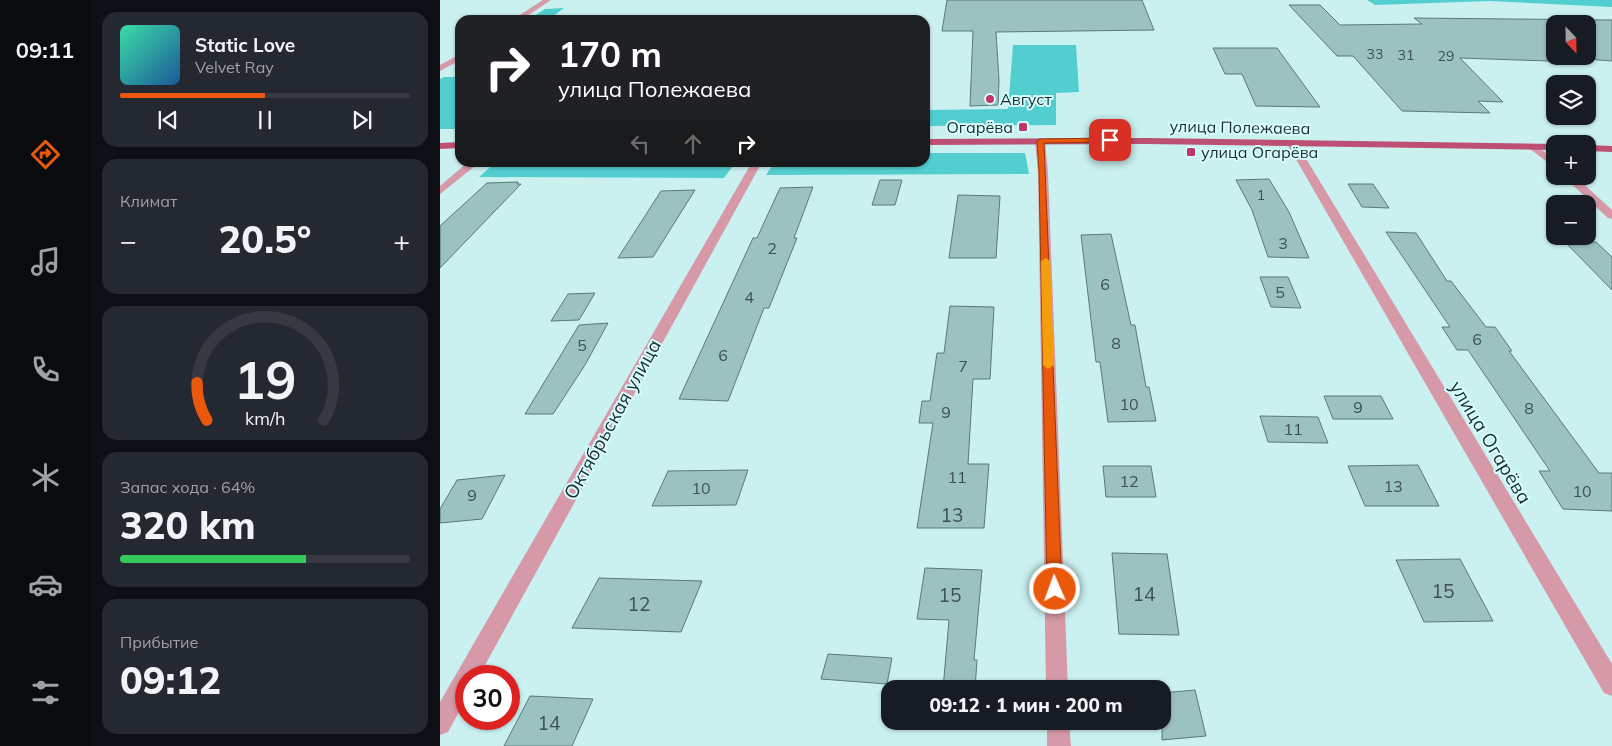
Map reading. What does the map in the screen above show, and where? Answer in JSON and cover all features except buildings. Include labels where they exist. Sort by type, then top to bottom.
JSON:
[{"type":"main road","name":"улица Полежаева","points":[[930,142],[1291,142],[1546,147]]},
{"type":"main road","points":[[440,146],[455,145]]},
{"type":"main road","points":[[1596,148],[1612,149]]},
{"type":"street","points":[[524,15],[548,0]]},
{"type":"street","points":[[440,69],[455,59]]},
{"type":"street","points":[[1040,141],[1044,182],[1057,680]]},
{"type":"street","name":"улица Огарёва","points":[[1291,142],[1612,685]]},
{"type":"street","points":[[1534,146],[1546,157]]},
{"type":"street","points":[[440,191],[469,167]]},
{"type":"street","name":"Октябрьская улица","points":[[474,665],[754,167]]},
{"type":"street","points":[[1578,185],[1612,216]]},
{"type":"street","name":"Октябрьская улица","points":[[440,724],[455,698]]},
{"type":"street","points":[[1058,730],[1059,746]]},
{"type":"shaded area","points":[[1367,0],[1612,0],[1612,7],[1489,1],[1375,5]]},
{"type":"shaded area","points":[[564,8],[555,15],[536,15],[545,9]]},
{"type":"shaded area","points":[[1013,45],[1076,45],[1079,92],[1056,93],[1056,125],[930,126],[930,110],[1008,109]]},
{"type":"shaded area","points":[[455,77],[455,129],[440,129],[440,79]]},
{"type":"shaded area","points":[[930,153],[1025,153],[1029,174],[766,175],[771,167],[930,167]]},
{"type":"shaded area","points":[[490,167],[732,167],[724,178],[479,177]]},
{"type":"slow traffic","points":[[1046,261],[1048,365]]},
{"type":"place","name":"Август","points":[[990,99]]},
{"type":"place","name":"Огарёва","points":[[1023,127]]},
{"type":"place","name":"улица Огарёва","points":[[1191,152]]},
{"type":"route","points":[[1055,589],[1043,172],[1040,141],[1110,140]]}]
